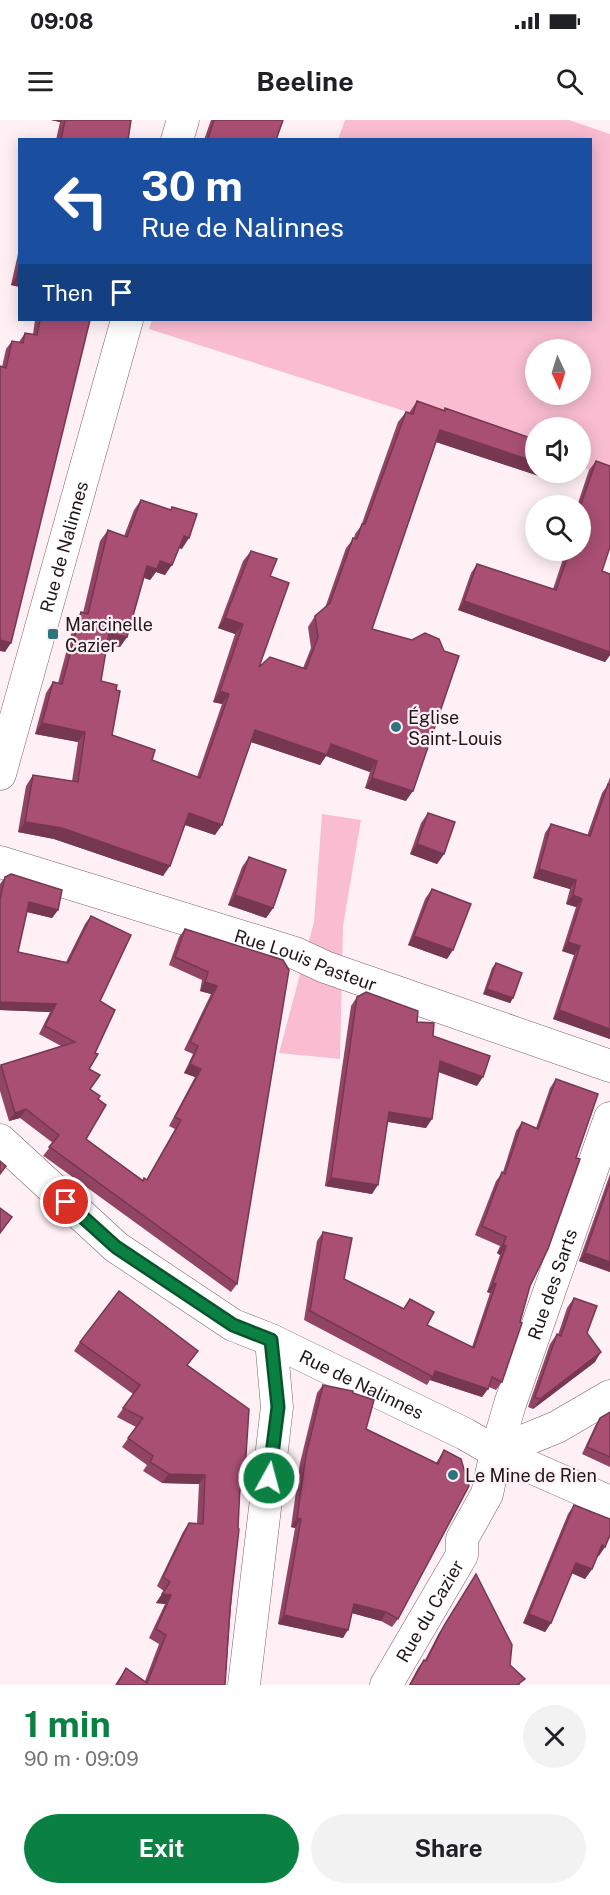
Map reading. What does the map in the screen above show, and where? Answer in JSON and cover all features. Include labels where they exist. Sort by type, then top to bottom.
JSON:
[{"type":"street","points":[[178,138],[183,120]]},
{"type":"street","name":"Rue de Nalinnes","points":[[0,774],[127,321]]},
{"type":"street","name":"Rue Louis Pasteur","points":[[0,862],[295,953],[325,967],[610,1066]]},
{"type":"street","name":"Rue des Sarts","points":[[495,1452],[610,1118]]},
{"type":"street","name":"Rue de Nalinnes","points":[[0,1140],[116,1247],[233,1325],[271,1340],[465,1434],[495,1452],[610,1502]]},
{"type":"street","points":[[244,1685],[278,1407],[271,1340]]},
{"type":"street","points":[[495,1452],[557,1427],[610,1396]]},
{"type":"street","name":"Rue du Cazier","points":[[386,1685],[462,1555],[462,1539],[487,1494],[495,1452]]},
{"type":"shaded area","points":[[345,120],[569,120],[610,134],[610,477],[591,470],[591,417],[525,417],[525,450],[149,329],[152,321],[592,321],[592,138],[338,138]]},
{"type":"shaded area","points":[[322,814],[361,820],[343,926],[340,1059],[279,1053],[314,922]]},
{"type":"building","points":[[65,120],[131,120],[128,138],[61,138]]},
{"type":"building","points":[[214,120],[283,120],[277,138],[208,138]]},
{"type":"building","points":[[40,321],[90,321],[11,643],[0,640],[0,366],[6,368],[12,341],[23,343],[25,333],[37,335]]},
{"type":"building","points":[[417,401],[445,411],[445,408],[525,436],[525,458],[440,430],[372,629],[412,640],[425,633],[439,639],[444,651],[459,656],[413,791],[372,778],[377,761],[331,744],[327,755],[255,730],[222,825],[189,813],[170,866],[62,828],[25,822],[33,775],[78,782],[85,732],[42,723],[53,682],[62,684],[81,612],[88,614],[108,530],[127,537],[141,500],[171,510],[172,507],[197,514],[189,538],[184,536],[172,565],[160,561],[157,569],[147,566],[127,637],[109,633],[101,681],[117,685],[116,690],[120,691],[112,735],[155,750],[152,760],[200,778],[229,694],[220,691],[243,624],[225,618],[251,551],[277,559],[270,576],[289,583],[259,667],[270,657],[306,669],[318,637],[315,616],[330,603],[353,538],[357,539],[362,524],[365,524],[406,412],[413,414]]},
{"type":"building","points":[[596,461],[610,466],[610,547],[602,571],[610,574],[610,652],[464,601],[477,564],[556,590],[566,561],[591,561],[591,495],[584,495],[588,483],[591,483]]},
{"type":"building","points":[[608,784],[610,785],[610,1029],[559,1010],[580,946],[568,942],[582,899],[573,895],[576,880],[539,869],[551,824],[590,836]]},
{"type":"building","points":[[428,813],[455,822],[444,854],[417,844]]},
{"type":"building","points":[[249,857],[286,870],[273,908],[235,895]]},
{"type":"building","points":[[11,874],[62,890],[58,910],[29,902],[18,952],[68,963],[91,916],[131,935],[100,1001],[115,1010],[95,1053],[98,1054],[89,1069],[100,1075],[90,1089],[100,1096],[98,1099],[106,1105],[86,1139],[143,1181],[144,1178],[147,1180],[181,1120],[175,1117],[201,1069],[190,1064],[198,1046],[190,1042],[217,986],[205,982],[208,972],[175,957],[185,929],[283,960],[289,970],[237,1284],[49,1147],[59,1135],[26,1109],[15,1113],[1,1065],[75,1042],[45,1026],[56,1004],[0,1002],[0,899],[5,877]]},
{"type":"building","points":[[432,889],[471,904],[453,950],[414,936]]},
{"type":"building","points":[[496,963],[522,973],[513,998],[487,989]]},
{"type":"building","points":[[366,992],[418,1011],[417,1022],[434,1023],[433,1036],[490,1056],[483,1077],[440,1061],[432,1119],[389,1112],[378,1185],[331,1178],[357,997]]},
{"type":"building","points":[[556,1079],[598,1094],[576,1158],[580,1159],[548,1249],[530,1286],[520,1322],[522,1323],[502,1382],[492,1377],[488,1389],[435,1371],[433,1377],[310,1311],[323,1232],[352,1238],[344,1279],[404,1309],[410,1299],[434,1312],[427,1325],[474,1348],[496,1284],[493,1283],[506,1246],[503,1245],[506,1237],[482,1226],[502,1172],[505,1174],[522,1122],[538,1129]]},
{"type":"building","points":[[0,1161],[6,1166],[0,1174]]},
{"type":"building","points":[[610,1181],[610,1262],[585,1253]]},
{"type":"building","points":[[0,1208],[12,1217],[0,1233]]},
{"type":"building","points":[[119,1291],[198,1351],[187,1365],[249,1409],[244,1486],[240,1486],[239,1529],[230,1609],[225,1685],[117,1685],[126,1668],[147,1683],[166,1635],[156,1629],[171,1595],[162,1594],[170,1582],[163,1577],[189,1523],[203,1524],[205,1475],[169,1474],[150,1462],[153,1456],[128,1438],[143,1418],[123,1408],[140,1385],[80,1342]]},
{"type":"building","points":[[574,1298],[597,1306],[587,1333],[601,1352],[540,1399],[535,1397],[557,1334],[561,1336]]},
{"type":"building","points":[[323,1385],[353,1391],[353,1393],[374,1400],[366,1429],[438,1464],[444,1450],[461,1459],[469,1486],[398,1619],[386,1612],[354,1604],[348,1630],[284,1615],[301,1519],[297,1518],[306,1455]]},
{"type":"building","points":[[610,1412],[610,1457],[587,1447],[600,1418]]},
{"type":"building","points":[[574,1505],[610,1519],[610,1535],[605,1547],[602,1545],[592,1569],[576,1563],[551,1623],[529,1614]]},
{"type":"building","points":[[476,1574],[512,1645],[510,1665],[525,1679],[517,1685],[410,1685],[424,1660],[426,1661],[445,1624]]},
{"type":"place","name":"Marcinelle Cazier","points":[[53,634]]},
{"type":"place","name":"Église Saint-Louis","points":[[396,727]]},
{"type":"place","name":"Le Mine de Rien","points":[[453,1475]]},
{"type":"route","points":[[66,1202],[116,1247],[233,1325],[271,1340],[278,1407],[269,1478]]}]
